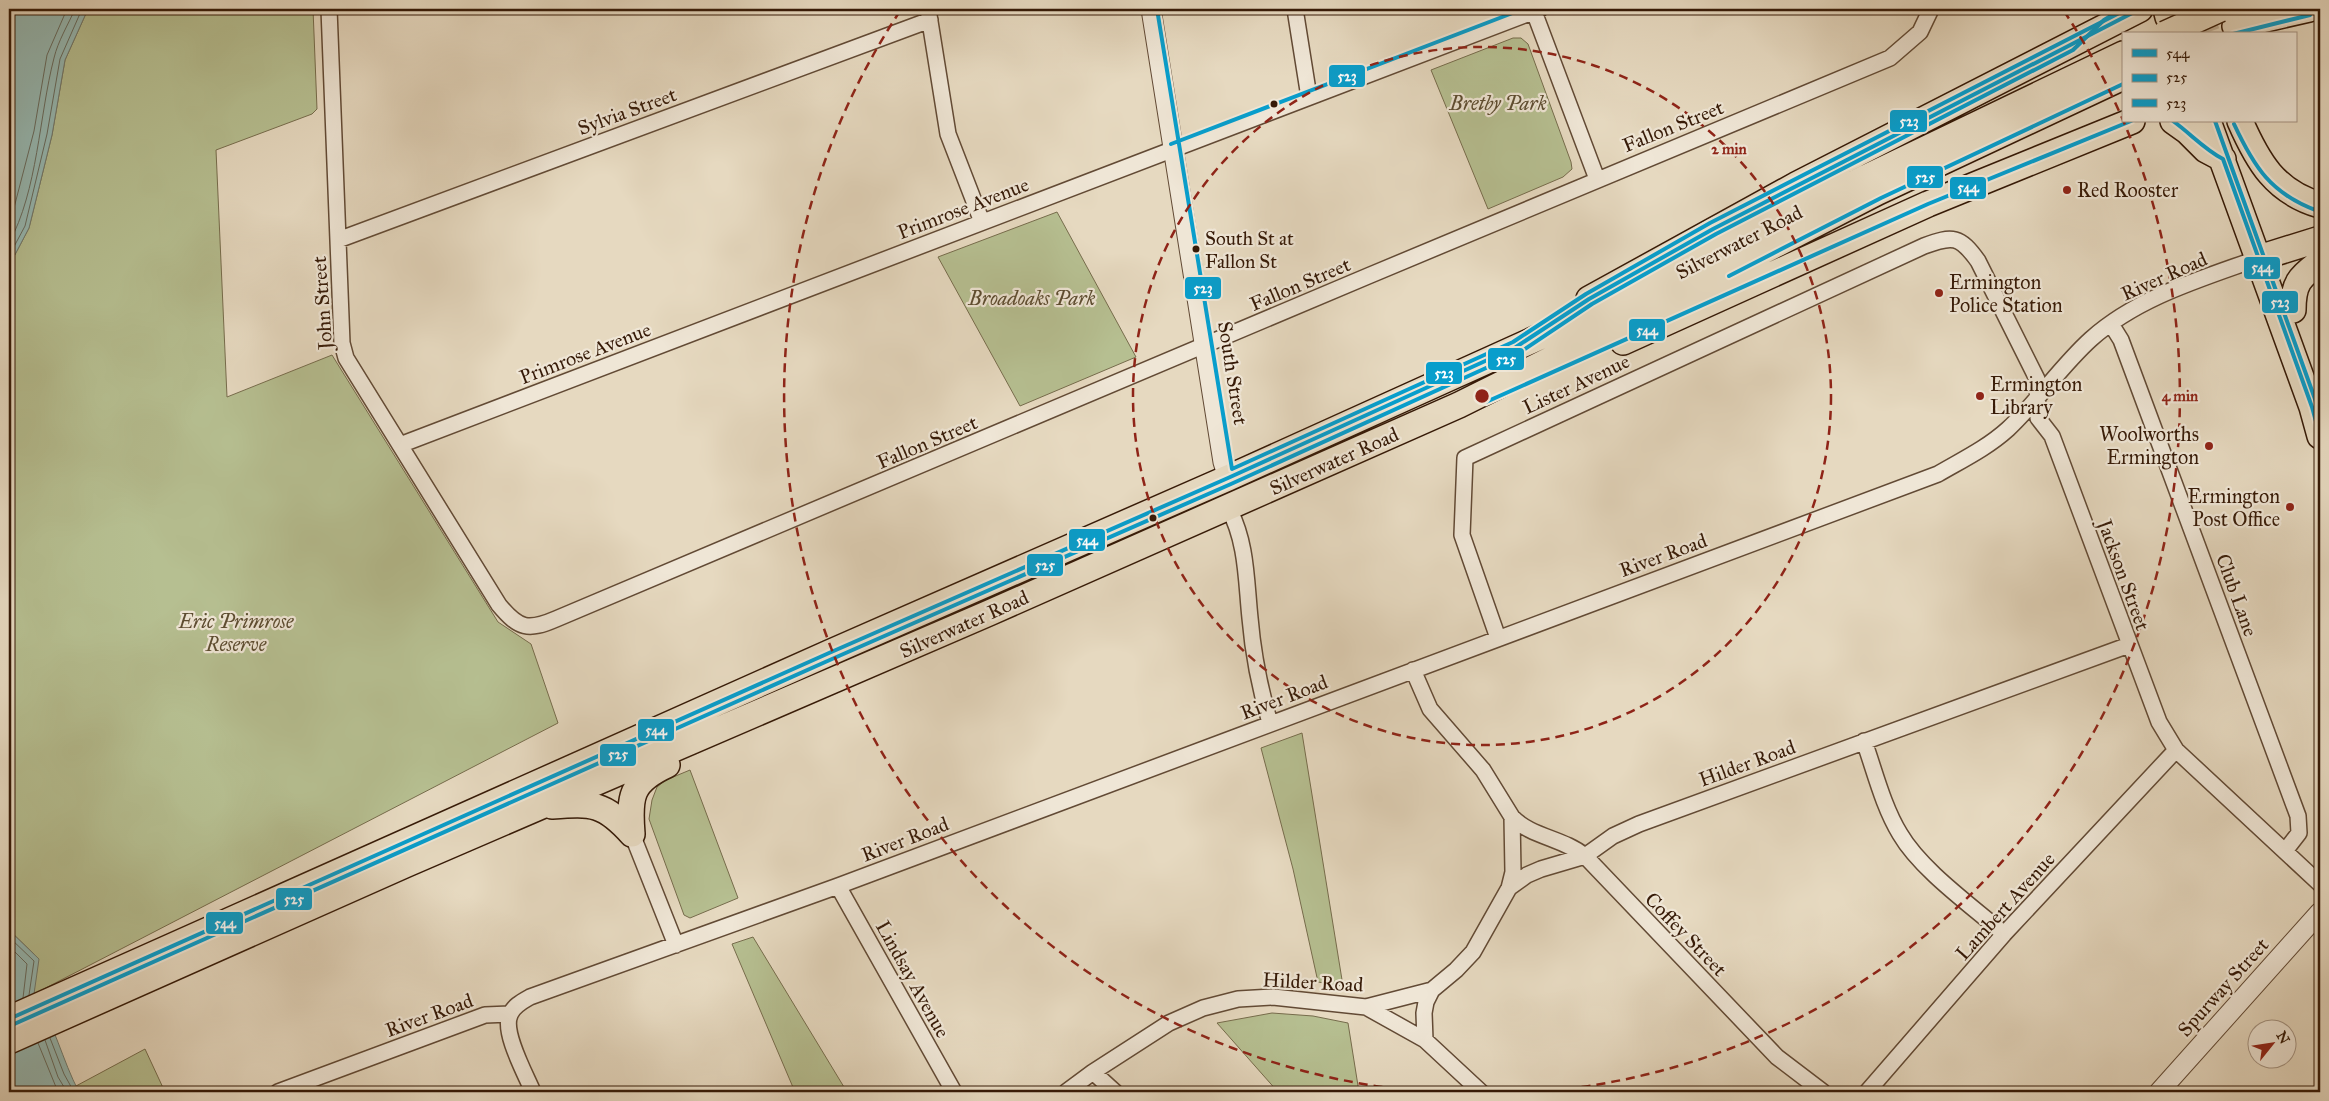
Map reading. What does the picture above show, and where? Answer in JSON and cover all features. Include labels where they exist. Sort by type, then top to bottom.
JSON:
[{"type":"highway","points":[[2070,44],[2100,15],[2111,9]]},
{"type":"highway","points":[[1516,348],[1589,299],[1713,229],[2140,9]]},
{"type":"highway","points":[[2224,23],[2275,9]]},
{"type":"highway","points":[[2173,16],[2224,23],[2309,9]]},
{"type":"highway","name":"Silverwater Road","points":[[9,1041],[107,986],[820,657],[1228,478],[1657,284],[1867,176],[2122,54]]},
{"type":"highway","name":"Silverwater Road","points":[[9,1019],[107,986],[536,808],[786,701],[1459,405],[1616,328],[1878,192],[2122,77]]},
{"type":"highway","points":[[1459,405],[1491,401],[1928,204],[2130,122]]},
{"type":"highway","points":[[2174,122],[2188,131],[2206,150],[2223,159]]},
{"type":"highway","points":[[2208,122],[2267,256],[2294,310],[2320,382]]},
{"type":"highway","points":[[2224,122],[2267,256],[2320,436]]},
{"type":"highway","points":[[2240,122],[2254,152],[2268,173],[2292,193],[2320,205]]},
{"type":"highway","points":[[2267,256],[2320,239]]},
{"type":"highway","points":[[2294,310],[2295,287],[2307,271],[2320,262]]},
{"type":"highway","points":[[632,834],[630,809],[632,796],[638,784],[647,776],[776,715],[784,708],[786,701]]},
{"type":"highway","points":[[536,808],[593,806],[616,817],[632,834]]},
{"type":"street","name":"South Street","points":[[1151,9],[1223,462],[1228,478]]},
{"type":"street","points":[[1295,9],[1309,98]]},
{"type":"street","name":"Fallon Street","points":[[526,627],[537,627],[1206,346],[1597,179],[1890,58],[1920,32],[1931,9]]},
{"type":"street","name":"John Street","points":[[332,10],[342,343],[346,358],[500,605],[509,617],[526,627]]},
{"type":"street","name":"Primrose Avenue","points":[[400,445],[1536,10]]},
{"type":"street","points":[[1536,10],[1597,179]]},
{"type":"street","points":[[929,14],[948,134],[982,222]]},
{"type":"street","name":"Sylvia Street","points":[[338,240],[929,14]]},
{"type":"street","name":"Lister Avenue","points":[[1498,638],[1462,535],[1465,458],[1924,246],[1942,239],[1957,239]]},
{"type":"street","name":"Jackson Street","points":[[1957,239],[1968,246],[1978,261],[2037,379],[2038,418],[2052,436],[2159,722],[2176,750],[2320,884]]},
{"type":"street","name":"River Road","points":[[278,1092],[485,1015],[510,1014],[515,1007],[530,997],[838,886],[1938,474],[1980,451],[2008,429],[2091,339],[2111,324],[2142,304],[2188,284],[2267,256]]},
{"type":"street","name":"Club Lane","points":[[2111,324],[2122,340],[2298,816],[2299,833],[2285,851]]},
{"type":"street","points":[[1228,507],[1235,520],[1246,565],[1250,619],[1258,677],[1270,723]]},
{"type":"street","name":"Hilder Road","points":[[1066,1092],[1093,1072],[1169,1023],[1203,1008],[1238,999],[1289,998],[1366,1007],[1432,990],[1456,970],[1473,952],[1509,888],[1526,875],[1585,856],[1613,836],[1639,824],[2129,645]]},
{"type":"street","name":"Coffey Street","points":[[1413,670],[1430,709],[1483,770],[1512,817],[1526,828],[1571,846],[1585,856],[1776,1057],[1823,1092]]},
{"type":"street","points":[[1864,741],[1890,815],[1900,835],[1914,854],[1928,868],[2004,934]]},
{"type":"street","name":"Lambert Avenue","points":[[1867,1092],[2004,934],[2176,750]]},
{"type":"street","points":[[1509,888],[1513,872],[1512,817]]},
{"type":"street","points":[[632,834],[676,945]]},
{"type":"street","name":"Lindsay Avenue","points":[[838,886],[954,1092]]},
{"type":"street","name":"Spurway Street","points":[[2159,1092],[2320,912]]},
{"type":"street","points":[[1425,1040],[1424,1013],[1426,1002],[1432,990]]},
{"type":"street","points":[[1366,1007],[1425,1040],[1482,1092]]},
{"type":"street","points":[[510,1014],[508,1022],[511,1039],[534,1092]]},
{"type":"street","points":[[1093,1072],[1116,1092]]},
{"type":"green space","name":"Eric Primrose Reserve","points":[[88,9],[313,9],[317,109],[312,114],[216,150],[227,397],[332,355],[498,622],[531,644],[558,723],[34,994],[34,954],[9,930],[9,266],[29,228],[52,135],[65,60]]},
{"type":"green space","name":"Bretby Park","points":[[1513,38],[1521,38],[1528,44],[1572,169],[1563,177],[1488,209],[1431,70]]},
{"type":"green space","name":"Broadoaks Park","points":[[1057,212],[1136,357],[1020,406],[938,257]]},
{"type":"green space","points":[[1302,733],[1343,986],[1318,982],[1293,869],[1261,748]]},
{"type":"green space","points":[[690,770],[738,898],[690,918],[684,915],[649,819],[652,800],[657,787],[666,780]]},
{"type":"green space","points":[[753,937],[847,1092],[795,1092],[732,944]]},
{"type":"green space","points":[[1272,1013],[1313,1016],[1348,1023],[1359,1092],[1278,1092],[1217,1023]]},
{"type":"green space","points":[[145,1049],[165,1092],[79,1092],[76,1086]]},
{"type":"water","points":[[9,9],[88,9],[65,60],[52,135],[29,228],[9,266]]},
{"type":"water","points":[[9,930],[39,959],[34,994],[48,1017],[79,1092],[9,1092]]},
{"type":"tunnel","points":[[2199,9],[2207,32]]},
{"type":"transit line","name":"523","points":[[1157,9],[1232,469],[1513,342],[1586,294],[1710,223],[2127,9]]},
{"type":"transit line","name":"523","points":[[1171,144],[1523,9]]},
{"type":"transit line","name":"544","points":[[9,1019],[829,653],[1228,478],[1516,347],[1589,299],[1713,229],[2140,9]]},
{"type":"transit line","name":"525","points":[[12,1025],[832,659],[1231,484],[1519,353],[1592,304],[1716,234],[2073,50],[2104,20],[2114,14]]},
{"type":"transit line","name":"525","points":[[2241,32],[2310,15]]},
{"type":"transit line","name":"525","points":[[1729,276],[1881,198],[2122,84]]},
{"type":"transit line","name":"544","points":[[1486,402],[1928,204],[2129,122]]},
{"type":"transit line","name":"544","points":[[2174,122],[2223,159],[2312,407],[2320,436]]},
{"type":"transit line","name":"523","points":[[2215,122],[2320,413]]},
{"type":"transit line","name":"525","points":[[2234,124],[2249,153],[2266,177],[2288,196],[2318,211]]},
{"type":"place","name":"Red Rooster","points":[[2067,190]]},
{"type":"place","name":"South St at Fallon St","points":[[1196,249]]},
{"type":"place","name":"Ermington Police Station","points":[[1939,293]]},
{"type":"place","name":"Ermington Library","points":[[1980,396]]},
{"type":"place","name":"Woolworths Ermington","points":[[2209,446]]},
{"type":"place","name":"Ermington Post Office","points":[[2290,507]]}]
